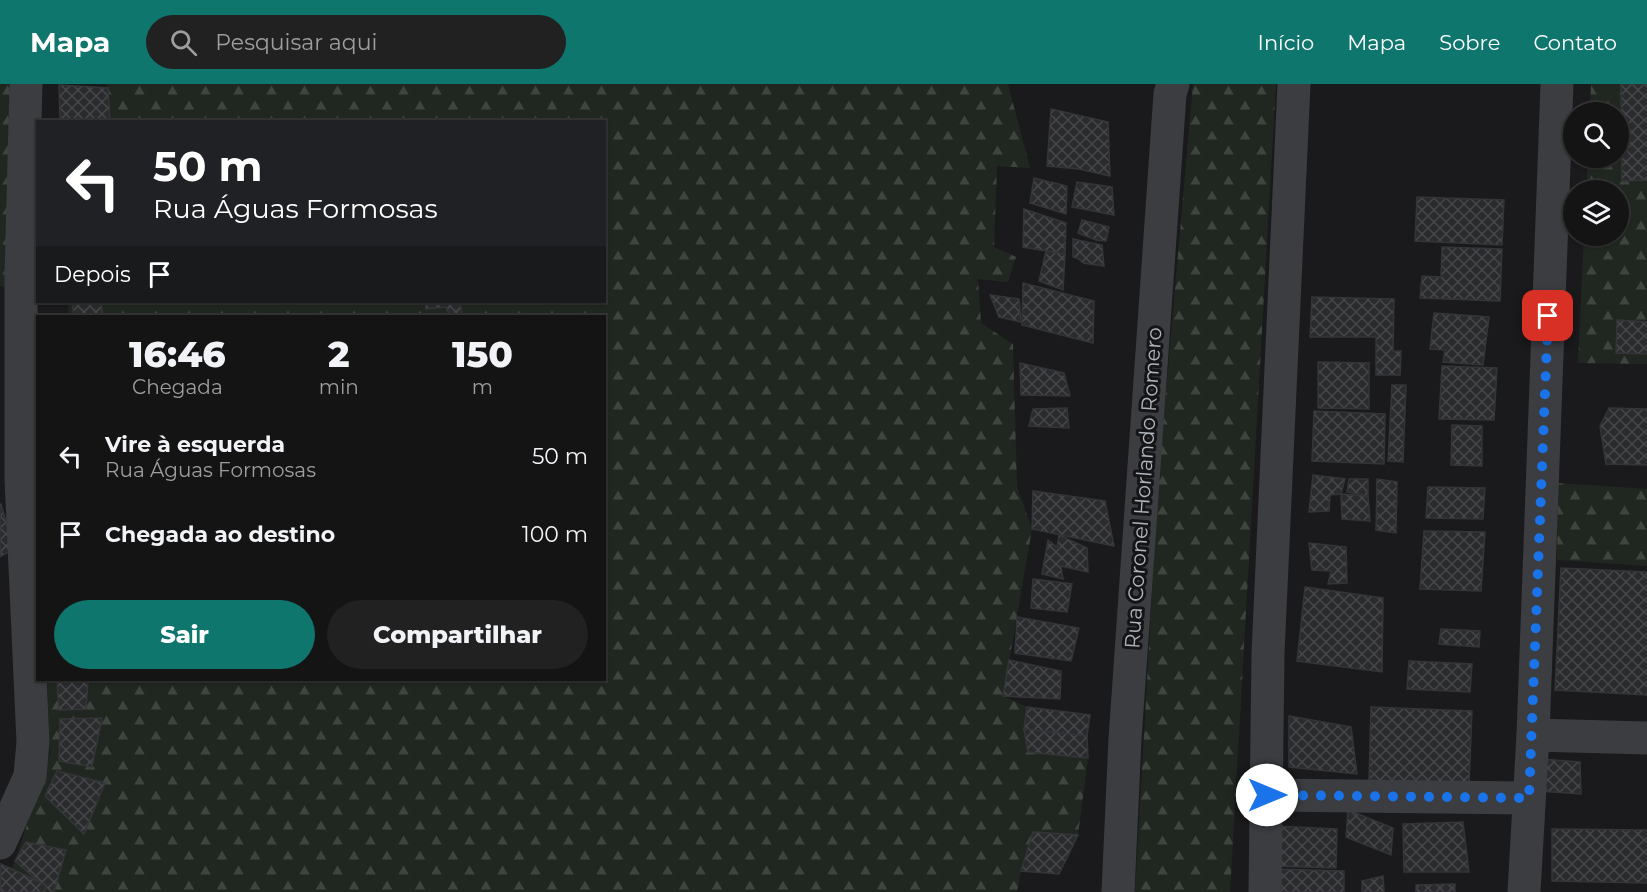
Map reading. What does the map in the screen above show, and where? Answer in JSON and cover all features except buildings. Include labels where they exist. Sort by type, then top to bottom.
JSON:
[{"type":"street","points":[[0,843],[30,776],[33,742],[21,479],[21,276],[26,84]]},
{"type":"street","name":"Rua Coronel Horlando Romero","points":[[1118,892],[1125,739],[1170,94],[1173,84]]},
{"type":"street","points":[[1265,892],[1268,653],[1294,84]]},
{"type":"street","points":[[1524,892],[1533,735],[1557,84]]},
{"type":"street","points":[[1533,735],[1647,738]]},
{"type":"street","points":[[1267,795],[1529,798]]},
{"type":"green space","points":[[0,84],[9,84],[11,107],[8,288],[0,286]]},
{"type":"green space","points":[[108,84],[1008,84],[1030,168],[997,166],[994,247],[1016,257],[1008,282],[978,279],[981,323],[1013,344],[1017,487],[1032,529],[1003,696],[1027,707],[1024,729],[1028,752],[1088,758],[1078,835],[1033,832],[1017,892],[0,892],[15,861],[50,754],[47,681],[606,681],[606,315],[69,315],[68,303],[606,303],[606,120],[99,120]]},
{"type":"green space","points":[[1193,84],[1276,84],[1230,892],[1135,892],[1159,471]]},
{"type":"green space","points":[[1591,84],[1647,84],[1647,364],[1578,363],[1584,246],[1629,246],[1629,180],[1587,180],[1587,168],[1629,168],[1629,102],[1590,102]]},
{"type":"green space","points":[[1558,483],[1647,489],[1647,566],[1557,560]]},
{"type":"route","points":[[1267,795],[1529,798],[1548,316]]}]
